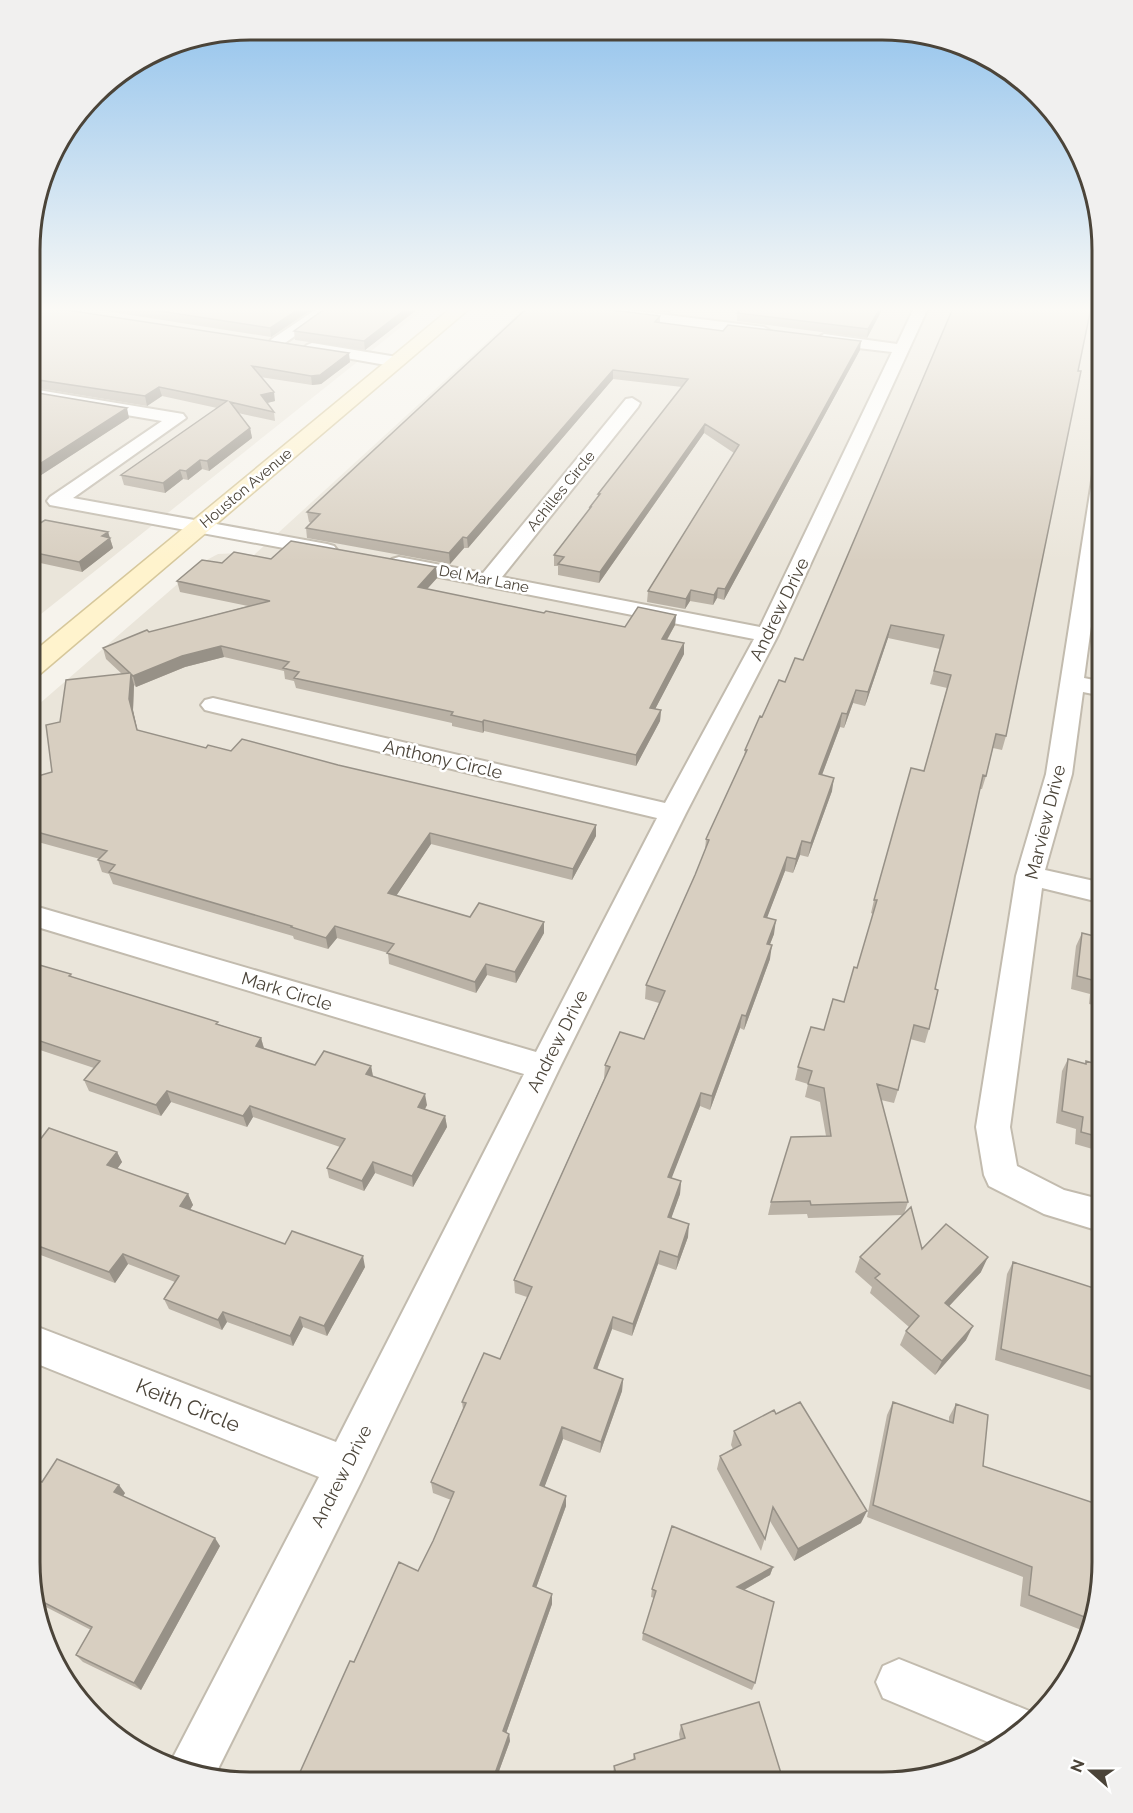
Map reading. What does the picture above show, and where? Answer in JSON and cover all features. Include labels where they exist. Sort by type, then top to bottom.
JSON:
[{"type":"street","name":"Houston Avenue","points":[[40,660],[360,393]]},
{"type":"street","name":"Andrew Drive","points":[[194,1764],[346,1467],[544,1067],[673,813],[767,635],[881,393]]},
{"type":"street","points":[[40,395],[177,418],[57,501],[351,555]]},
{"type":"street","name":"Achilles Circle","points":[[489,579],[632,403]]},
{"type":"street","name":"Marview Drive","points":[[1092,547],[1059,774],[1030,876],[993,1127],[1001,1175],[1057,1203],[1092,1213]]},
{"type":"street","name":"Del Mar Lane","points":[[374,559],[489,579],[767,635]]},
{"type":"street","points":[[1073,683],[1092,686]]},
{"type":"street","name":"Anthony Circle","points":[[213,705],[673,813]]},
{"type":"street","points":[[1030,876],[1092,890]]},
{"type":"street","name":"Mark Circle","points":[[40,918],[544,1067]]},
{"type":"street","name":"Keith Circle","points":[[40,1346],[346,1467]]},
{"type":"street","points":[[899,1682],[1012,1728]]},
{"type":"shaded area","points":[[40,393],[319,393],[40,615]]},
{"type":"shaded area","points":[[432,393],[1092,393],[1092,1576],[1085,1617],[1071,1655],[1057,1679],[1040,1701],[999,1737],[975,1751],[950,1761],[910,1771],[896,1772],[237,1772],[196,1765],[158,1751],[134,1737],[112,1720],[76,1679],[62,1655],[48,1617],[42,1590],[40,1562],[40,703],[203,562],[218,554],[254,555]]},
{"type":"building","points":[[40,393],[127,408],[40,464]]},
{"type":"building","points":[[122,393],[150,393],[145,396]]},
{"type":"building","points":[[186,393],[271,393],[261,395],[274,412],[230,402],[250,428],[207,461],[200,460],[186,471],[180,470],[163,483],[121,475],[227,401]]},
{"type":"building","points":[[436,393],[593,393],[467,538],[463,537],[449,553],[306,528],[320,514],[307,512]]},
{"type":"building","points":[[677,393],[833,393],[725,589],[718,588],[714,595],[691,590],[686,599],[648,591],[739,445],[705,424],[600,572],[558,564],[564,557],[554,555],[600,494],[598,494]]},
{"type":"building","points":[[917,393],[1077,393],[1006,736],[996,734],[986,776],[983,775],[935,989],[938,990],[929,1029],[914,1025],[898,1090],[877,1084],[908,1202],[811,1205],[810,1201],[771,1202],[791,1137],[831,1136],[824,1088],[808,1084],[812,1071],[798,1067],[811,1027],[824,1030],[833,999],[844,1002],[854,967],[857,968],[877,900],[874,900],[911,768],[924,771],[951,675],[934,671],[944,635],[891,625],[868,692],[856,690],[847,714],[842,713],[819,774],[834,778],[811,843],[802,841],[796,859],[787,857],[764,917],[776,920],[767,944],[772,945],[746,1016],[742,1015],[712,1096],[701,1093],[668,1177],[681,1181],[668,1217],[689,1224],[678,1257],[660,1251],[633,1324],[613,1317],[594,1368],[623,1379],[601,1442],[562,1427],[540,1485],[566,1496],[533,1586],[552,1594],[503,1731],[509,1734],[496,1772],[300,1772],[350,1661],[354,1662],[399,1562],[418,1571],[433,1541],[454,1492],[431,1482],[466,1403],[462,1402],[484,1353],[500,1359],[532,1287],[514,1280],[610,1067],[605,1065],[620,1032],[644,1039],[665,991],[646,985],[695,875],[709,840],[706,839],[760,716],[762,717],[779,680],[785,682],[795,658],[803,660]]},
{"type":"building","points":[[45,520],[108,532],[102,536],[110,538],[79,562],[40,554],[40,523]]},
{"type":"building","points":[[291,541],[436,567],[418,587],[544,613],[546,611],[625,627],[638,607],[676,615],[662,639],[684,643],[650,708],[661,710],[636,755],[294,678],[299,672],[283,668],[289,662],[221,646],[182,656],[133,676],[131,674],[129,699],[137,730],[206,748],[208,745],[231,751],[242,739],[338,765],[596,825],[573,869],[430,833],[388,893],[470,917],[479,903],[544,922],[515,972],[486,964],[475,982],[387,953],[394,944],[335,926],[326,938],[109,872],[115,865],[98,860],[107,851],[40,833],[40,775],[52,772],[46,725],[60,722],[66,680],[130,673],[103,648],[147,630],[149,632],[270,601],[177,581],[202,560],[222,563],[234,552],[271,559]]},
{"type":"building","points":[[1082,933],[1092,936],[1092,980],[1077,976]]},
{"type":"building","points":[[40,965],[218,1022],[216,1024],[261,1038],[256,1046],[315,1065],[324,1051],[371,1066],[366,1074],[425,1094],[418,1107],[445,1116],[412,1176],[373,1162],[362,1181],[327,1168],[345,1139],[250,1106],[243,1116],[167,1091],[156,1105],[84,1080],[100,1061],[40,1041]]},
{"type":"building","points":[[1068,1059],[1086,1064],[1086,1061],[1092,1063],[1092,1135],[1081,1132],[1083,1117],[1062,1111]]},
{"type":"building","points":[[49,1128],[117,1152],[107,1165],[188,1194],[180,1206],[285,1244],[292,1231],[363,1256],[324,1326],[300,1317],[290,1336],[223,1312],[218,1320],[164,1299],[179,1276],[123,1254],[109,1272],[40,1247],[40,1140]]},
{"type":"building","points":[[911,1207],[922,1249],[946,1224],[988,1257],[945,1303],[973,1326],[942,1361],[906,1331],[919,1316],[875,1278],[880,1274],[860,1257]]},
{"type":"building","points":[[1013,1262],[1092,1287],[1092,1377],[1001,1349]]},
{"type":"building","points":[[800,1402],[867,1511],[798,1549],[773,1507],[765,1539],[720,1456],[741,1445],[734,1431],[774,1410],[776,1414]]},
{"type":"building","points":[[893,1402],[953,1423],[956,1404],[988,1415],[983,1466],[1092,1502],[1092,1576],[1085,1617],[1029,1595],[1032,1567],[873,1505]]},
{"type":"building","points":[[57,1459],[119,1485],[114,1492],[215,1538],[134,1683],[76,1655],[92,1627],[45,1603],[40,1562],[40,1481],[42,1482]]},
{"type":"building","points":[[672,1526],[773,1567],[737,1587],[774,1602],[755,1683],[643,1633],[656,1591],[652,1589]]},
{"type":"building","points":[[759,1702],[781,1772],[616,1772],[614,1766],[635,1759],[634,1754],[685,1738],[681,1725]]}]
